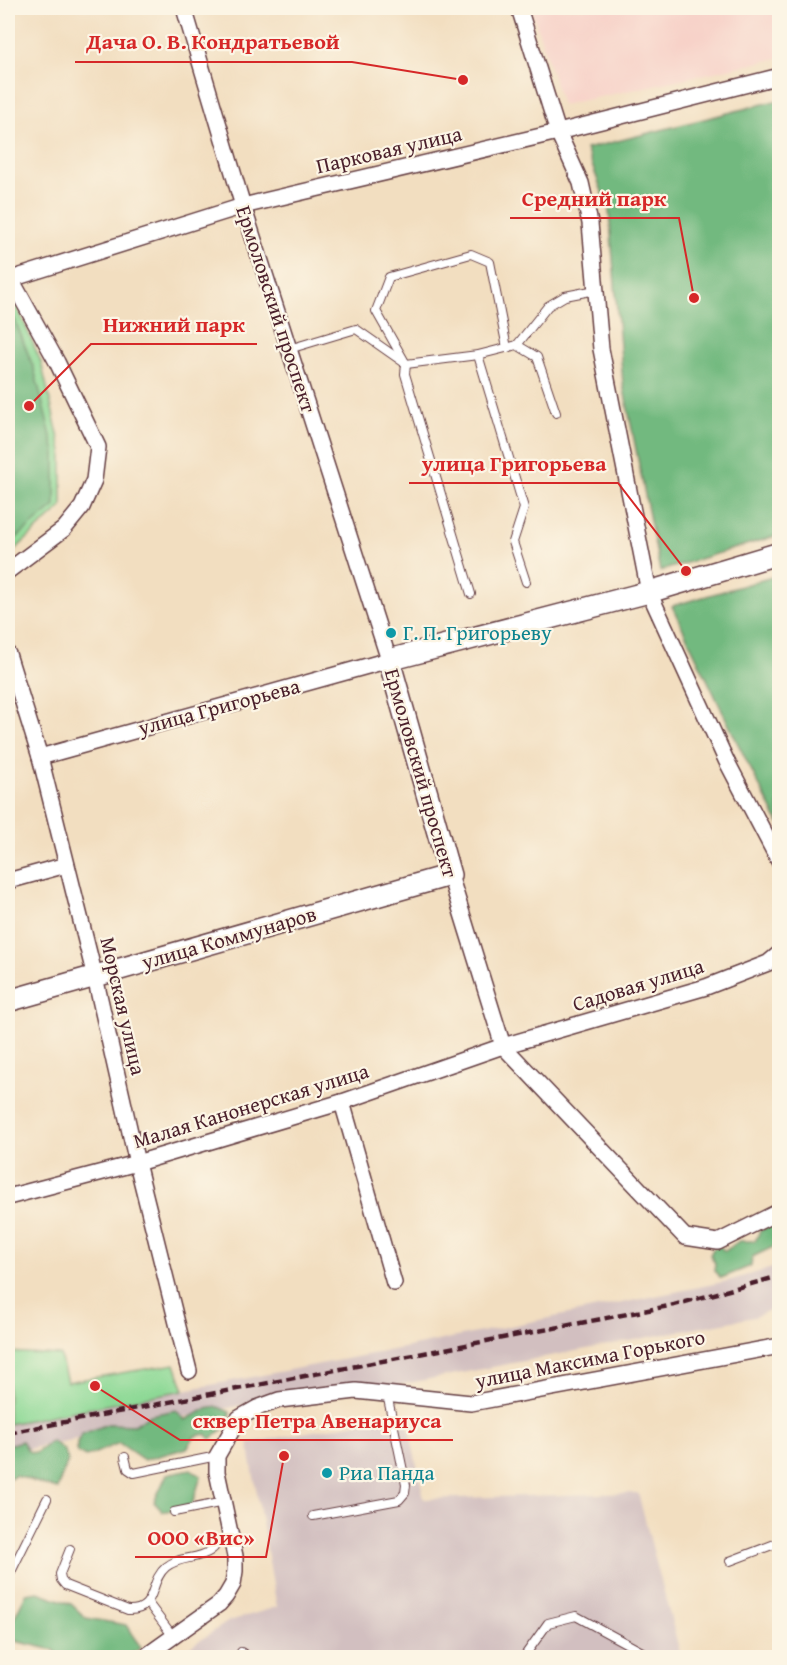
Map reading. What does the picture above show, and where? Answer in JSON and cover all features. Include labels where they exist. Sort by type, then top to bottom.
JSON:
[{"type":"street","name":"Ермоловский проспект","points":[[184,8],[243,206],[389,660],[450,874],[503,1046],[685,1237],[718,1242],[780,1211]]},
{"type":"street","points":[[519,8],[558,132],[581,183],[586,203],[590,223],[601,349],[649,592],[726,760],[780,863]]},
{"type":"street","name":"Парковая улица","points":[[8,571],[64,529],[82,507],[94,480],[98,447],[57,362],[9,278],[243,206],[558,132],[780,76]]},
{"type":"street","name":"улица Григорьева","points":[[40,757],[389,660],[649,592],[780,553]]},
{"type":"street","name":"Морская улица","points":[[8,654],[40,757],[189,1371]]},
{"type":"street","points":[[8,881],[66,865]]},
{"type":"street","name":"улица Коммунаров","points":[[8,1001],[450,874]]},
{"type":"street","name":"Садовая улица","points":[[503,1046],[706,987],[768,963],[780,953]]},
{"type":"street","name":"Малая Канонерская улица","points":[[8,1197],[342,1102],[503,1046]]},
{"type":"street","points":[[342,1102],[394,1283]]},
{"type":"street","name":"улица Максима Горького","points":[[217,1455],[239,1418],[279,1400],[357,1391],[471,1403],[780,1346]]},
{"type":"street","points":[[143,1658],[172,1635],[219,1604],[232,1584],[235,1571],[232,1536],[217,1472],[217,1455]]},
{"type":"lane","points":[[471,594],[405,374],[406,364],[376,311],[389,277],[471,254],[490,262],[507,348]]},
{"type":"lane","points":[[289,349],[356,329],[406,364],[478,355],[517,345],[548,306],[564,296],[596,290]]},
{"type":"lane","points":[[517,345],[537,357],[556,413]]},
{"type":"lane","points":[[478,355],[524,508],[513,542],[526,582]]},
{"type":"lane","points":[[313,1516],[399,1500],[405,1493],[406,1485],[387,1394]]},
{"type":"lane","points":[[125,1457],[128,1469],[134,1473],[217,1455]]},
{"type":"lane","points":[[8,1578],[47,1499]]},
{"type":"lane","points":[[174,1512],[224,1502]]},
{"type":"lane","points":[[70,1549],[60,1574],[65,1585],[128,1610],[143,1608],[148,1602],[159,1575],[165,1568],[177,1560],[209,1553],[220,1539],[232,1536]]},
{"type":"lane","points":[[730,1561],[780,1542]]},
{"type":"lane","points":[[148,1602],[172,1635]]},
{"type":"lane","points":[[523,1658],[548,1623],[576,1616],[644,1653],[645,1658]]},
{"type":"lane","points":[[241,1652],[250,1658]]},
{"type":"shaded area","points":[[531,8],[779,8],[779,58],[562,105]]},
{"type":"shaded area","points":[[779,1266],[779,1306],[754,1317],[388,1387],[354,1386],[316,1390],[8,1453],[8,1424],[408,1347],[728,1281]]},
{"type":"shaded area","points":[[406,1414],[424,1499],[638,1493],[681,1657],[173,1658],[229,1621],[277,1607],[248,1443]]},
{"type":"green space","points":[[779,100],[779,535],[660,571],[623,384],[609,210],[586,149]]},
{"type":"green space","points":[[8,285],[41,362],[62,451],[62,507],[8,556]]},
{"type":"green space","points":[[8,302],[34,369],[55,452],[55,506],[8,545]]},
{"type":"green space","points":[[780,575],[779,824],[672,606]]},
{"type":"green space","points":[[779,1219],[779,1246],[752,1257],[751,1266],[721,1278],[714,1271],[715,1263],[710,1255],[713,1249],[719,1246],[725,1251],[739,1241],[755,1241],[760,1231]]},
{"type":"green space","points":[[8,1352],[60,1355],[67,1382],[175,1364],[184,1390],[8,1424]]},
{"type":"green space","points":[[218,1407],[230,1412],[229,1424],[211,1439],[206,1434],[195,1436],[187,1448],[144,1460],[119,1443],[86,1457],[77,1452],[77,1442],[82,1434],[108,1424],[134,1425],[151,1415],[176,1410],[185,1420],[206,1409]]},
{"type":"green space","points":[[22,1441],[28,1451],[36,1453],[52,1441],[63,1449],[68,1460],[57,1489],[15,1475],[8,1479],[8,1445]]},
{"type":"green space","points":[[191,1469],[201,1476],[192,1505],[163,1512],[154,1502],[167,1474]]},
{"type":"green space","points":[[38,1592],[71,1604],[86,1618],[126,1625],[141,1648],[127,1657],[60,1657],[54,1650],[15,1641],[11,1624],[26,1594]]},
{"type":"railway","points":[[8,1433],[674,1305],[780,1276]]},
{"type":"place","name":"Дача О. В. Кондратьевой","points":[[463,80]]},
{"type":"place","name":"Средний парк","points":[[694,298]]},
{"type":"place","name":"Нижний парк","points":[[29,406]]},
{"type":"place","name":"улица Григорьева","points":[[686,571]]},
{"type":"place","name":"Г. П. Григорьеву","points":[[391,633]]},
{"type":"place","name":"сквер Петра Авенариуса","points":[[95,1386]]},
{"type":"place","name":"ООО «Вис»","points":[[284,1456]]},
{"type":"place","name":"Риа Панда","points":[[327,1473]]}]
